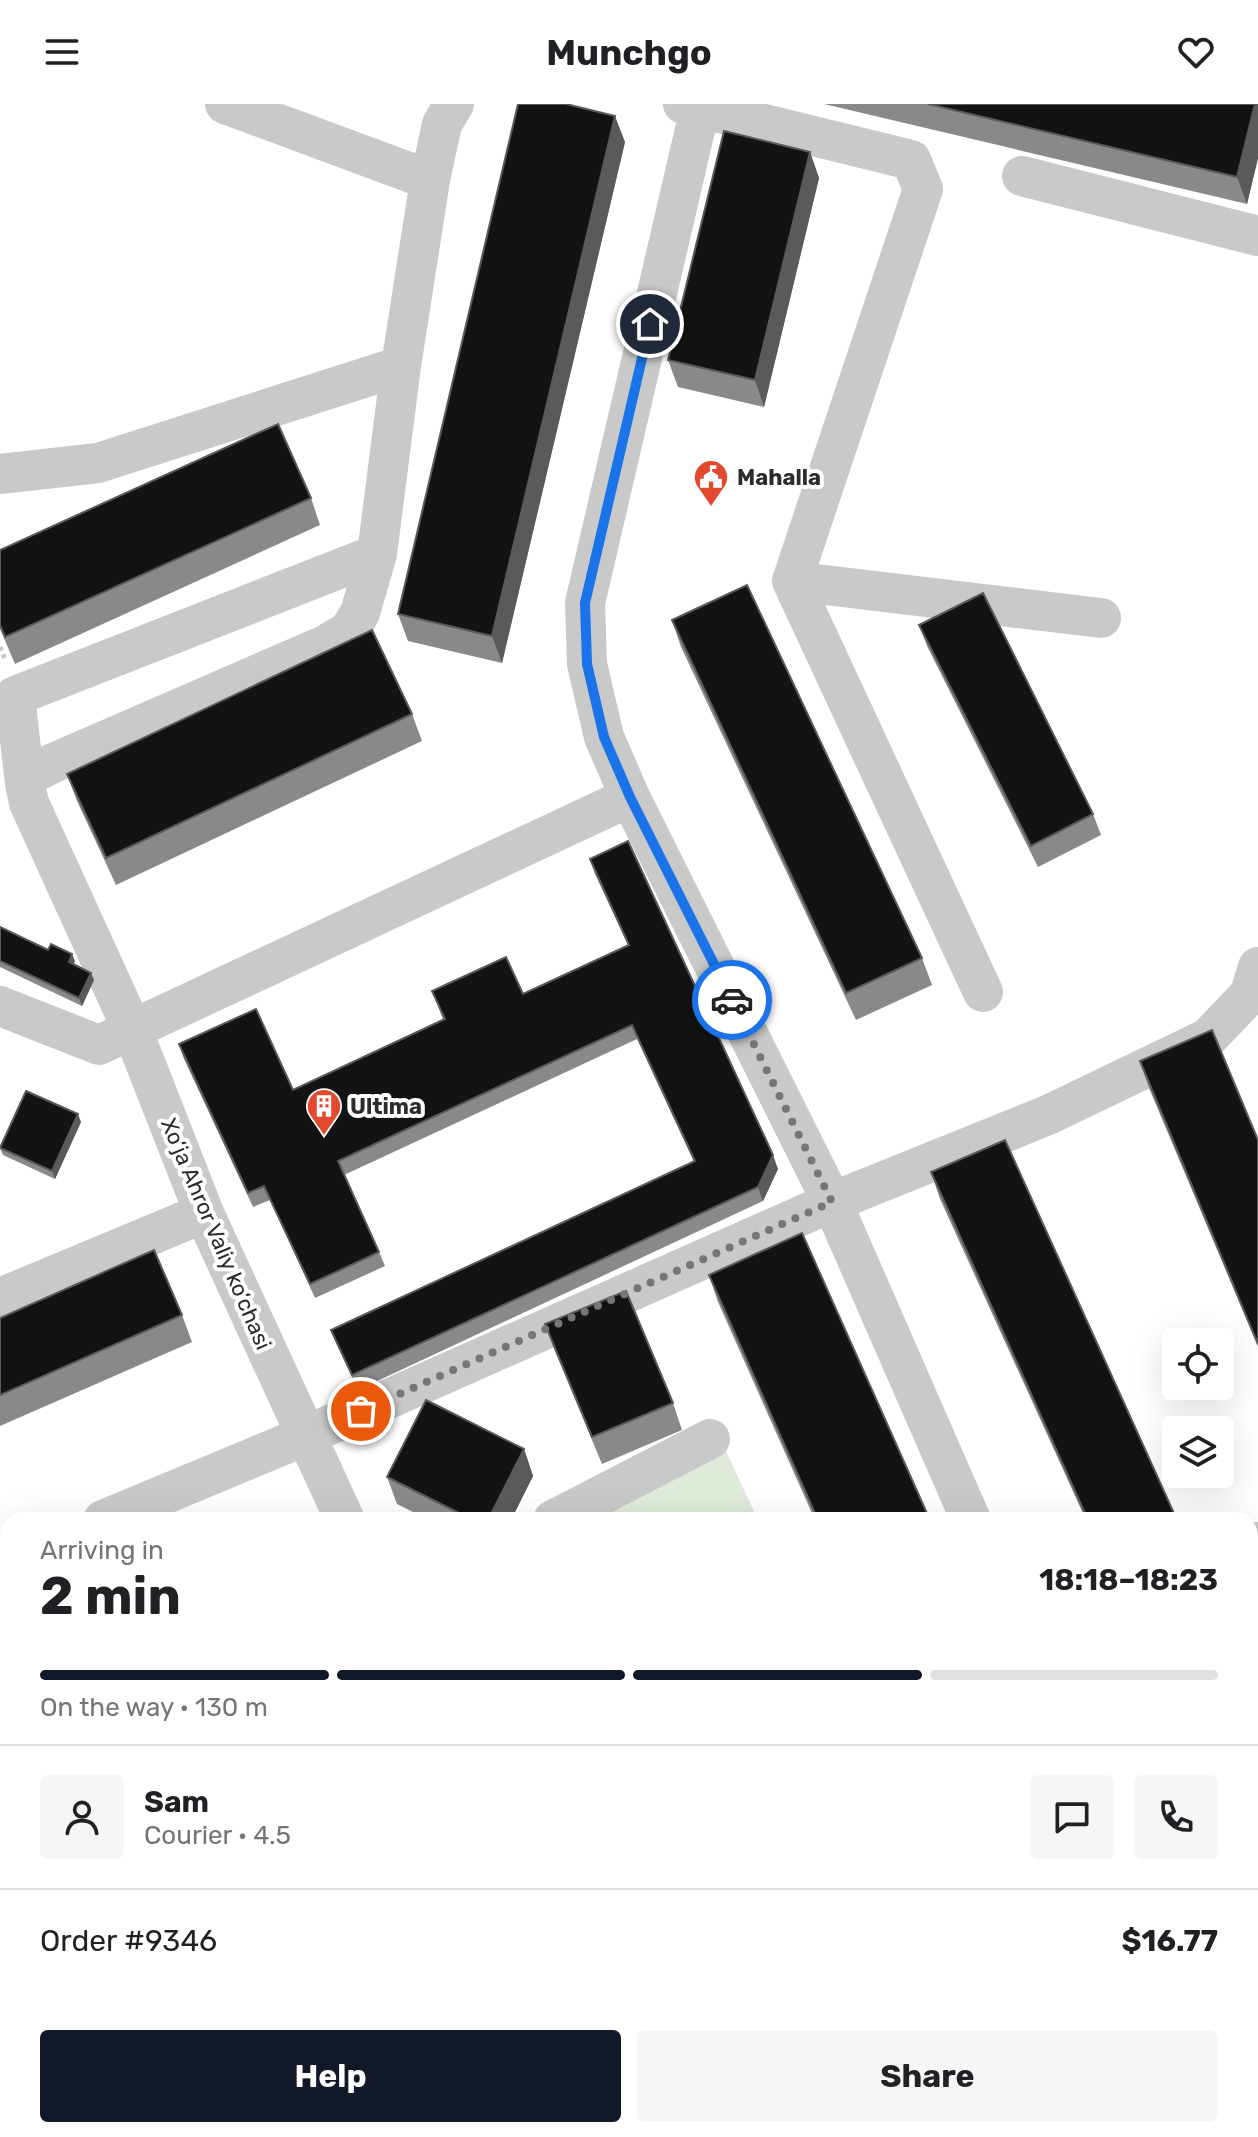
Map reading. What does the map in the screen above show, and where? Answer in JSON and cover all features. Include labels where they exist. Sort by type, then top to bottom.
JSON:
[{"type":"street","points":[[225,104],[430,180]]},
{"type":"street","points":[[25,784],[31,774],[51,764],[325,645],[349,631],[360,613],[377,554],[401,366],[430,180],[442,124],[454,104]]},
{"type":"street","points":[[968,1512],[832,1202],[630,797],[604,737],[587,664],[585,603],[695,105],[911,160],[923,189],[792,581],[983,992]]},
{"type":"street","points":[[1022,176],[1258,236]]},
{"type":"street","points":[[0,474],[98,463],[401,366]]},
{"type":"street","name":"Xo‘ja Ahror Valiy ko‘chasi","points":[[341,1512],[204,1213],[132,1029],[29,803],[15,696],[377,554]]},
{"type":"street","points":[[792,581],[1101,618]]},
{"type":"street","points":[[0,1006],[99,1045],[630,797]]},
{"type":"street","points":[[122,1512],[305,1436],[832,1202],[1048,1115],[1208,1038],[1250,994],[1258,967]]},
{"type":"street","points":[[0,1298],[204,1213]]},
{"type":"street","points":[[569,1512],[710,1439]]},
{"type":"green space","points":[[725,1449],[754,1512],[589,1512]]},
{"type":"building","points":[[518,104],[566,104],[615,116],[492,636],[398,614]]},
{"type":"building","points":[[928,104],[1255,104],[1237,177]]},
{"type":"building","points":[[724,131],[810,152],[755,380],[668,360]]},
{"type":"building","points":[[278,424],[311,498],[5,637],[0,625],[0,550]]},
{"type":"building","points":[[747,585],[922,958],[846,993],[672,620]]},
{"type":"building","points":[[983,593],[1093,814],[1031,846],[919,625]]},
{"type":"building","points":[[372,630],[412,714],[106,858],[67,774]]},
{"type":"building","name":"Ultima","points":[[628,841],[773,1155],[758,1187],[352,1375],[331,1330],[695,1161],[632,1025],[338,1161],[379,1252],[310,1284],[264,1186],[248,1193],[179,1044],[256,1009],[293,1090],[445,1019],[432,991],[506,957],[523,994],[629,945],[590,859]]},
{"type":"building","points":[[0,927],[48,950],[51,944],[72,954],[69,962],[91,973],[79,998],[0,961]]},
{"type":"building","points":[[1212,1030],[1258,1140],[1258,1344],[1140,1061]]},
{"type":"building","points":[[26,1091],[78,1114],[52,1171],[0,1148]]},
{"type":"building","points":[[1005,1140],[1173,1512],[1084,1512],[931,1172]]},
{"type":"building","points":[[802,1233],[926,1512],[814,1512],[709,1275]]},
{"type":"building","points":[[154,1250],[182,1315],[0,1395],[0,1318]]},
{"type":"building","points":[[626,1291],[673,1403],[592,1437],[545,1324]]},
{"type":"building","points":[[426,1400],[524,1449],[492,1512],[457,1512],[387,1477]]},
{"type":"way so far","points":[[361,1411],[832,1202],[732,1000]]},
{"type":"place","name":"Mahalla","points":[[711,508]]},
{"type":"place","name":"Ultima","points":[[324,1137]]},
{"type":"route","points":[[650,324],[585,603],[587,664],[604,737],[630,797],[732,1000]]}]
